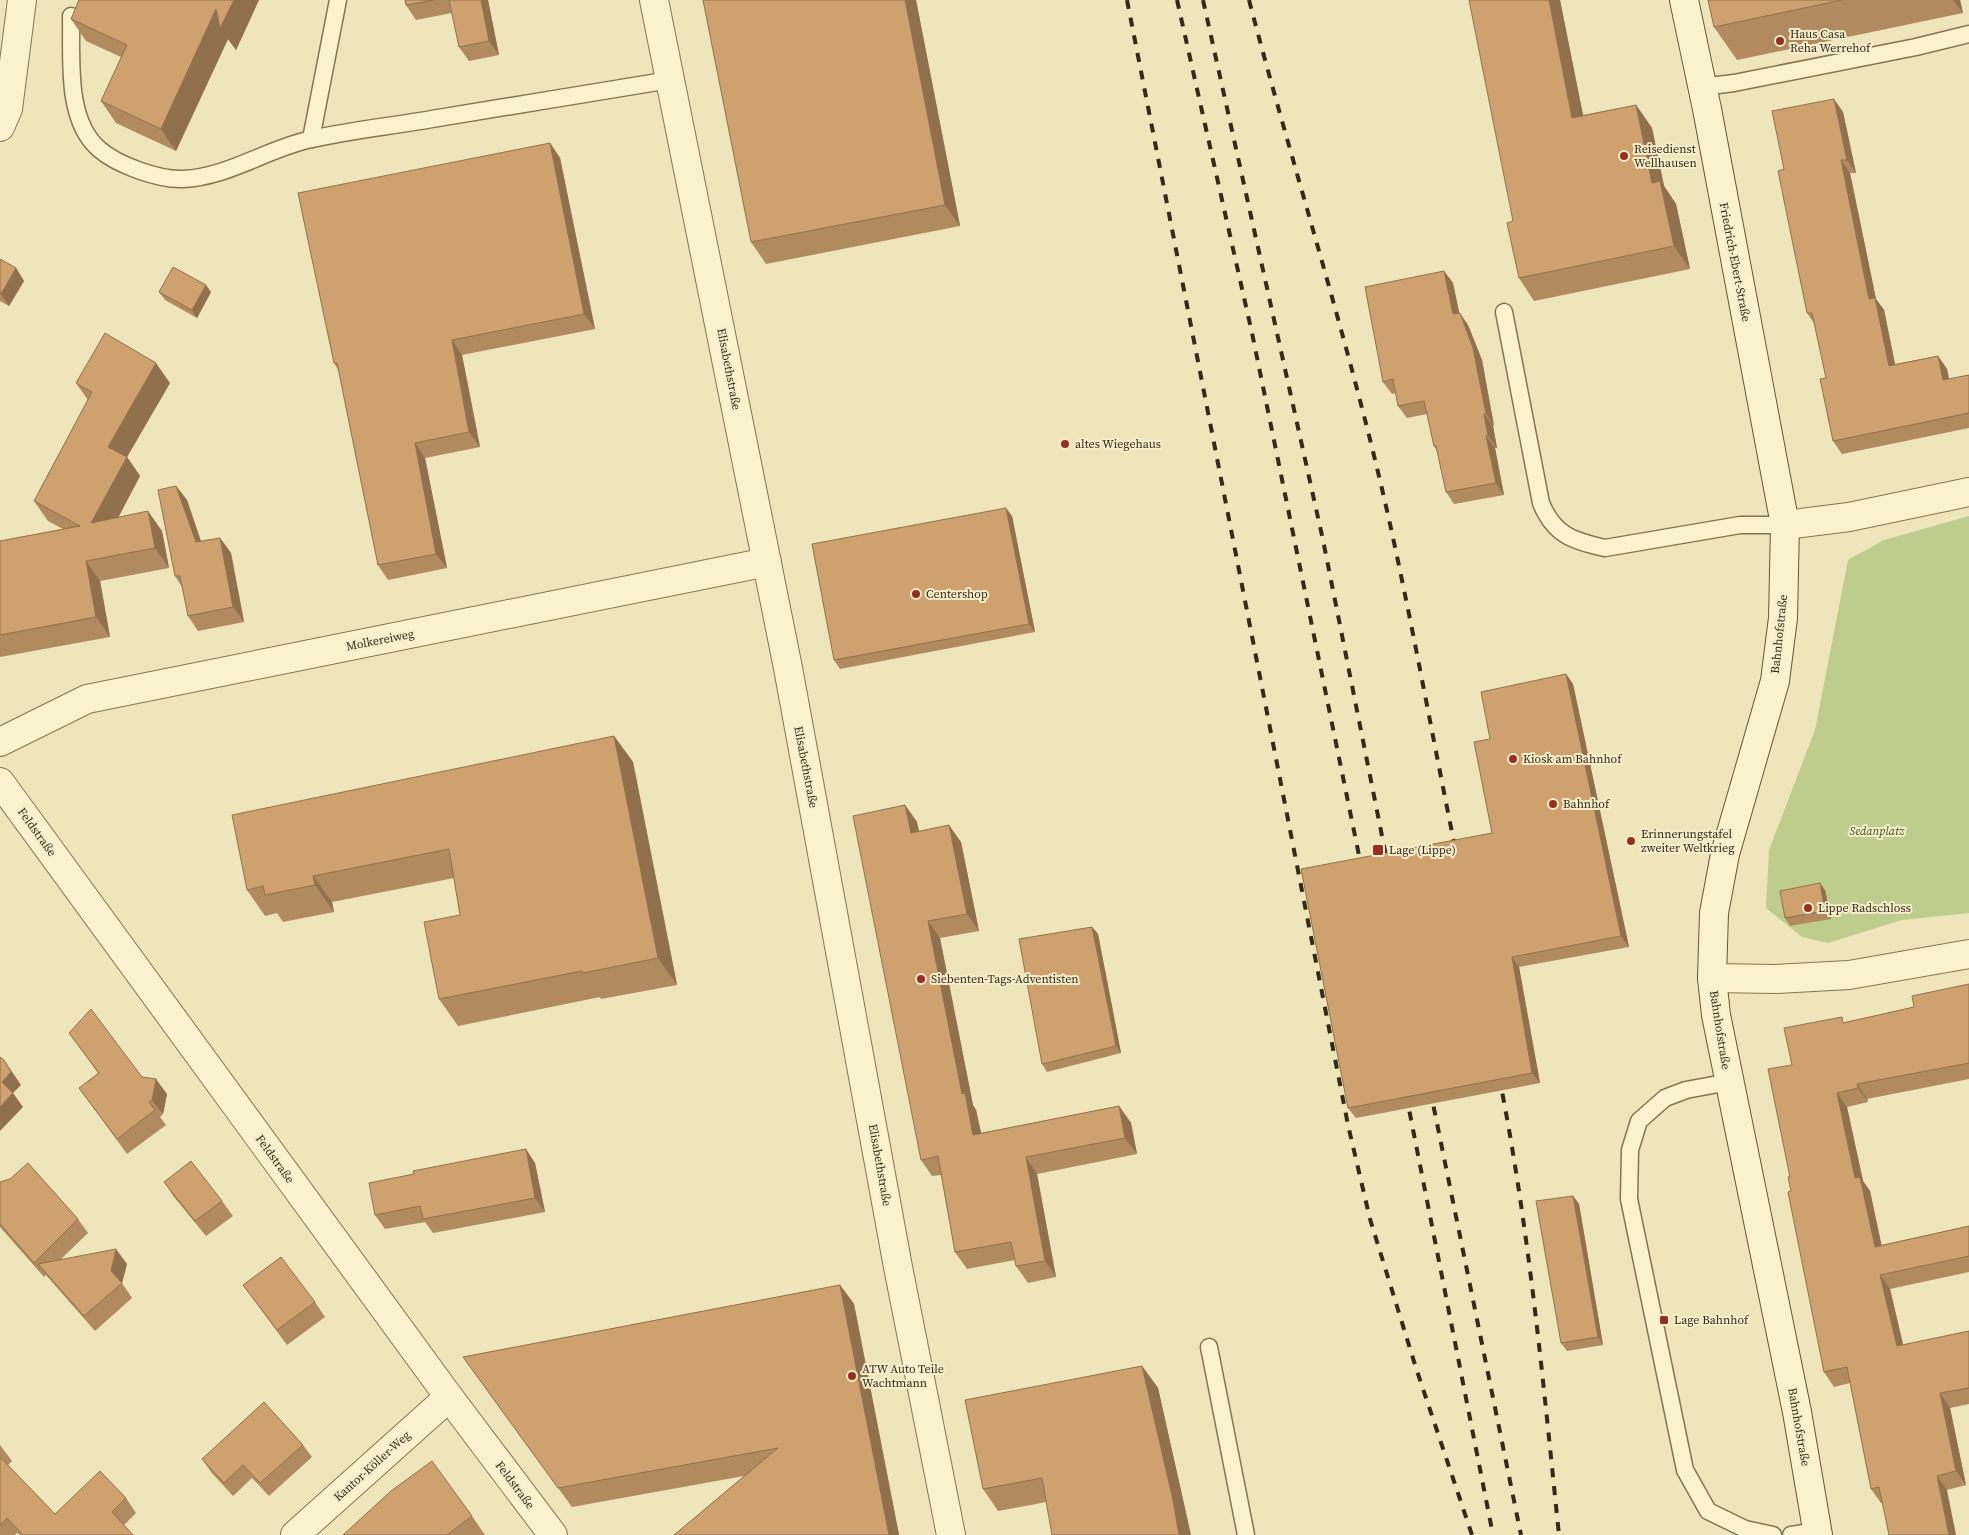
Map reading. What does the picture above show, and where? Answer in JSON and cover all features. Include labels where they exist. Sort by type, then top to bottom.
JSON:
[{"type":"street","points":[[0,126],[8,109],[22,0]]},
{"type":"street","name":"Elisabethstraße","points":[[654,0],[767,562],[898,1267],[951,1535]]},
{"type":"street","name":"Friedrich-Ebert-Straße","points":[[1684,0],[1785,525]]},
{"type":"street","points":[[1785,525],[1849,517],[1969,492]]},
{"type":"street","name":"Bahnhofstraße","points":[[1785,525],[1783,618],[1775,681],[1725,854],[1714,913],[1712,978],[1716,1015],[1729,1082],[1797,1412],[1809,1534]]},
{"type":"street","name":"Molkereiweg","points":[[0,742],[87,699],[767,562]]},
{"type":"street","name":"Feldstraße","points":[[0,782],[552,1535]]},
{"type":"street","points":[[1712,978],[1776,979],[1848,975],[1969,954]]},
{"type":"street","name":"Kantor-Köller-Weg","points":[[295,1535],[449,1397]]},
{"type":"lane","points":[[311,139],[338,0]]},
{"type":"lane","points":[[71,16],[73,85],[79,119],[88,136],[99,150],[116,159],[163,177],[181,179],[196,178],[238,166],[311,139],[670,80]]},
{"type":"lane","points":[[1702,87],[1744,81],[1906,49],[1969,34]]},
{"type":"lane","points":[[1504,312],[1541,503],[1547,518],[1563,534],[1586,544],[1605,548],[1740,525],[1785,525]]},
{"type":"lane","points":[[1729,1082],[1686,1090],[1665,1098],[1639,1121],[1630,1150],[1630,1199],[1685,1470],[1708,1511],[1745,1529],[1773,1535]]},
{"type":"lane","points":[[1209,1347],[1246,1535]]},
{"type":"green space","name":"Sedanplatz","points":[[1969,516],[1969,913],[1902,920],[1828,943],[1802,937],[1766,908],[1769,850],[1815,730],[1848,560],[1884,540]]},
{"type":"building","points":[[79,0],[234,0],[220,28],[216,9],[161,129],[101,101],[127,45],[71,19]]},
{"type":"building","points":[[405,0],[434,0],[406,5]]},
{"type":"building","points":[[449,0],[481,0],[489,41],[459,47]]},
{"type":"building","points":[[703,0],[905,0],[945,205],[751,242]]},
{"type":"building","points":[[1469,0],[1549,0],[1572,118],[1636,105],[1652,183],[1660,181],[1674,246],[1519,278],[1507,223],[1513,221]]},
{"type":"building","points":[[1708,0],[1842,0],[1714,27]]},
{"type":"building","points":[[1834,99],[1847,160],[1841,160],[1869,299],[1875,298],[1889,366],[1938,356],[1943,380],[1969,375],[1969,413],[1833,441],[1820,379],[1826,378],[1812,313],[1807,313],[1778,171],[1784,169],[1772,111]]},
{"type":"building","points":[[550,143],[584,314],[452,340],[469,432],[415,443],[436,554],[378,565],[337,363],[334,363],[298,193]]},
{"type":"building","points":[[0,259],[16,268],[1,294],[0,293]]},
{"type":"building","points":[[173,267],[206,285],[192,310],[159,292]]},
{"type":"building","points":[[1444,271],[1453,314],[1460,313],[1473,348],[1486,414],[1484,414],[1488,436],[1486,436],[1496,483],[1446,492],[1424,401],[1398,406],[1393,379],[1383,382],[1365,287]]},
{"type":"building","points":[[105,333],[156,363],[108,447],[127,457],[91,523],[148,511],[155,548],[86,561],[96,617],[0,635],[0,541],[80,526],[34,501],[92,392],[76,383]]},
{"type":"building","points":[[176,486],[196,542],[220,538],[233,607],[188,616],[180,576],[175,576],[158,490]]},
{"type":"building","name":"Centershop","points":[[1006,508],[1029,624],[834,660],[812,544]]},
{"type":"building","points":[[1566,674],[1621,936],[1512,957],[1532,1073],[1348,1108],[1301,869],[1492,833],[1474,742],[1490,739],[1481,692]]},
{"type":"building","points":[[614,736],[658,958],[439,999],[424,922],[460,915],[449,849],[313,876],[315,885],[265,895],[263,886],[247,890],[232,815]]},
{"type":"building","points":[[905,805],[911,833],[949,825],[967,914],[928,921],[962,1094],[965,1093],[973,1135],[1119,1106],[1125,1138],[1026,1157],[1045,1261],[1016,1266],[1011,1242],[955,1252],[938,1156],[921,1160],[853,816]]},
{"type":"building","name":"Lippe Radschloss","points":[[1820,883],[1825,911],[1785,918],[1780,891]]},
{"type":"building","points":[[1092,927],[1116,1046],[1042,1064],[1019,939]]},
{"type":"building","points":[[1969,984],[1969,1063],[1857,1084],[1858,1088],[1837,1093],[1855,1178],[1860,1177],[1875,1247],[1969,1226],[1969,1256],[1880,1275],[1897,1346],[1969,1331],[1969,1388],[1940,1393],[1956,1471],[1937,1476],[1949,1535],[1889,1535],[1879,1487],[1871,1489],[1847,1367],[1824,1372],[1788,1192],[1791,1191],[1788,1177],[1790,1177],[1768,1069],[1792,1065],[1784,1028],[1842,1017],[1843,1023],[1914,1007],[1912,996]]},
{"type":"building","points":[[91,1009],[142,1077],[156,1079],[152,1100],[149,1102],[155,1110],[117,1139],[79,1088],[99,1073],[69,1033]]},
{"type":"building","points":[[0,1057],[11,1072],[2,1082],[13,1093],[0,1107]]},
{"type":"building","points":[[526,1149],[535,1198],[423,1219],[420,1206],[375,1215],[369,1183],[414,1174],[413,1171]]},
{"type":"building","points":[[191,1161],[222,1201],[195,1221],[164,1182]]},
{"type":"building","points":[[28,1163],[78,1219],[34,1263],[0,1224],[0,1182],[10,1179]]},
{"type":"building","points":[[1573,1196],[1598,1337],[1561,1343],[1536,1201]]},
{"type":"building","points":[[116,1249],[111,1271],[122,1283],[84,1316],[38,1264]]},
{"type":"building","points":[[281,1257],[315,1302],[277,1330],[243,1285]]},
{"type":"building","points":[[840,1285],[889,1535],[674,1535],[778,1448],[558,1488],[463,1357]]},
{"type":"building","points":[[1142,1366],[1173,1500],[1179,1535],[1052,1535],[1042,1478],[983,1489],[965,1400]]},
{"type":"building","points":[[264,1402],[303,1445],[260,1483],[243,1465],[224,1483],[202,1459]]},
{"type":"building","points":[[0,1457],[55,1514],[100,1471],[126,1498],[112,1512],[133,1535],[23,1535],[7,1518],[0,1525]]},
{"type":"building","points":[[432,1461],[472,1516],[447,1535],[343,1535],[391,1491]]},
{"type":"railway","points":[[1127,0],[1348,1125],[1370,1219],[1416,1368],[1472,1535]]},
{"type":"railway","points":[[1177,0],[1252,333],[1362,870]]},
{"type":"railway","points":[[1203,0],[1323,540],[1388,866]]},
{"type":"railway","points":[[1249,0],[1373,450],[1406,599],[1456,852]]},
{"type":"railway","points":[[1499,1076],[1510,1133],[1527,1247],[1559,1535]]},
{"type":"railway","points":[[1430,1089],[1521,1535]]},
{"type":"railway","points":[[1406,1094],[1493,1535]]},
{"type":"place","name":"Haus Casa Reha Werrehof","points":[[1780,41]]},
{"type":"place","name":"Reisedienst Wellhausen","points":[[1624,156]]},
{"type":"place","name":"altes Wiegehaus","points":[[1065,444]]},
{"type":"place","name":"Centershop","points":[[916,594]]},
{"type":"place","name":"Kiosk am Bahnhof","points":[[1513,759]]},
{"type":"place","name":"Bahnhof","points":[[1553,804]]},
{"type":"place","name":"Erinnerungstafel zweiter Weltkrieg","points":[[1631,841]]},
{"type":"place","name":"Lage (Lippe)","points":[[1378,850]]},
{"type":"place","name":"Lippe Radschloss","points":[[1808,908]]},
{"type":"place","name":"Siebenten-Tags-Adventisten","points":[[921,979]]},
{"type":"place","name":"Lage Bahnhof","points":[[1664,1320]]},
{"type":"place","name":"ATW Auto Teile Wachtmann","points":[[852,1376]]}]
